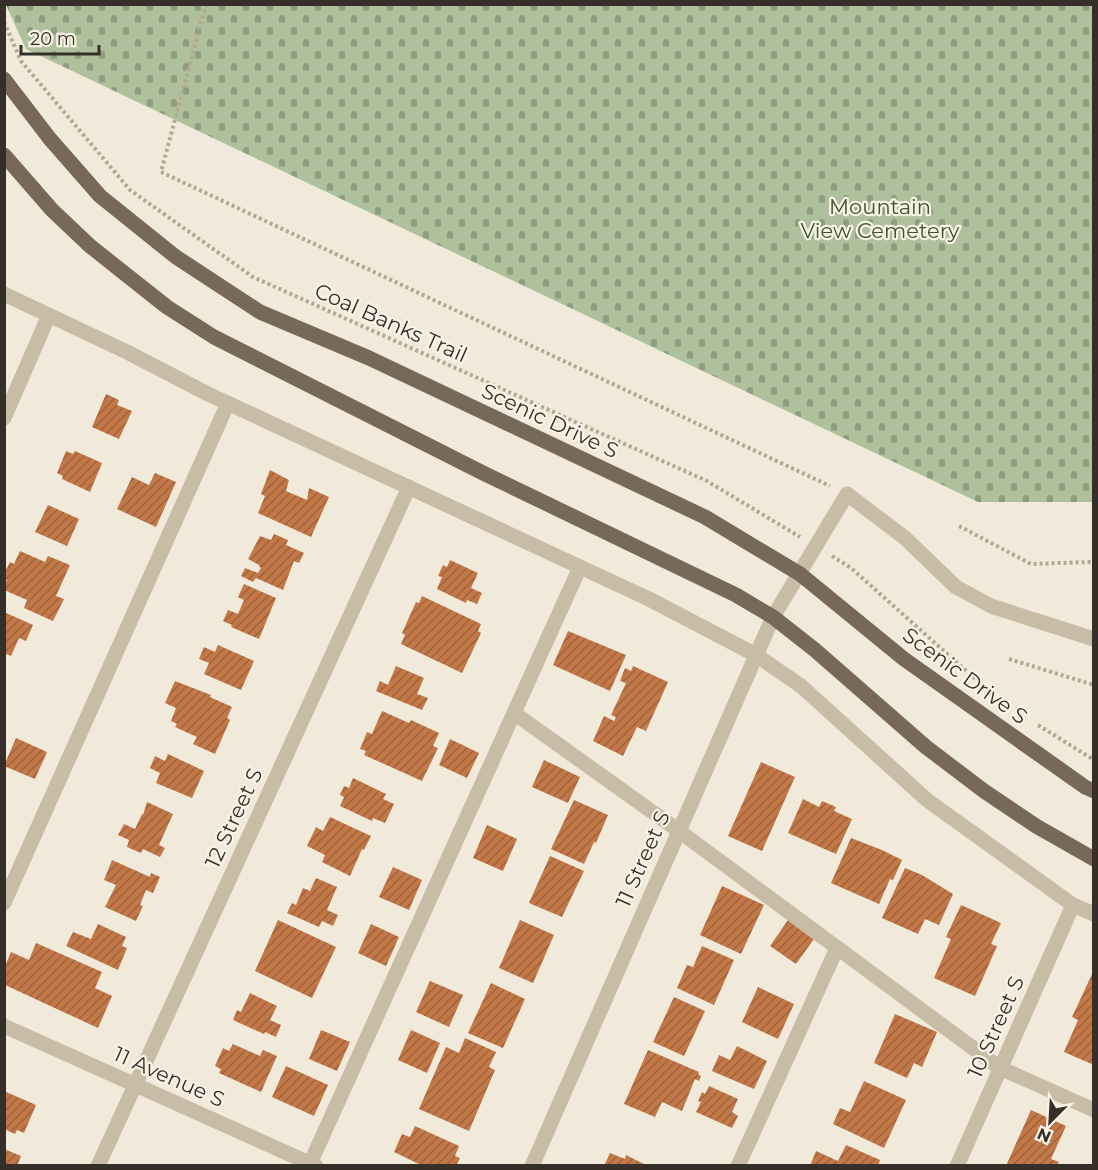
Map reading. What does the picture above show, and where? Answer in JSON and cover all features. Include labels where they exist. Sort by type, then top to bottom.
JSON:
[{"type":"main road","name":"Scenic Drive S","points":[[4,79],[50,139],[100,196],[176,257],[260,312],[369,358],[705,517],[800,574],[904,659],[1085,787],[1094,791]]},
{"type":"main road","points":[[4,155],[52,210],[90,246],[167,308],[214,337],[483,473],[736,595],[773,617],[815,650],[934,753],[984,791],[1036,826],[1094,859]]},
{"type":"street","points":[[4,294],[127,352],[208,394],[649,599],[756,655],[801,686],[927,800],[1073,905],[1094,914]]},
{"type":"street","points":[[4,418],[49,315]]},
{"type":"street","points":[[4,903],[228,403]]},
{"type":"street","name":"12 Street S","points":[[98,1166],[409,487]]},
{"type":"street","name":"11 Street S","points":[[532,1166],[773,617],[847,494]]},
{"type":"street","points":[[847,494],[905,538],[956,587],[991,606],[1094,639]]},
{"type":"street","points":[[312,1165],[580,567]]},
{"type":"street","points":[[514,712],[1000,1068],[1094,1110]]},
{"type":"street","name":"10 Street S","points":[[957,1166],[1073,905]]},
{"type":"street","points":[[738,1166],[837,948]]},
{"type":"street","name":"11 Avenue S","points":[[4,1026],[312,1165]]},
{"type":"path","points":[[206,4],[161,172],[847,494]]},
{"type":"path","name":"Coal Banks Trail","points":[[4,22],[21,61],[130,190],[253,277],[707,482],[851,568],[995,697]]},
{"type":"path","points":[[959,526],[1031,564],[1094,563]]},
{"type":"path","points":[[1009,659],[1094,685]]},
{"type":"path","points":[[1034,723],[1094,760]]},
{"type":"green space","name":"Mountain View Cemetery","points":[[6,5],[1093,5],[1093,502],[978,502],[26,49]]},
{"type":"building","points":[[106,394],[119,400],[117,405],[132,411],[119,439],[92,427]]},
{"type":"building","points":[[66,451],[73,454],[75,451],[102,463],[90,492],[62,479],[63,476],[57,473]]},
{"type":"building","points":[[270,470],[289,480],[286,491],[307,500],[309,488],[329,497],[311,537],[258,513],[265,496],[261,494]]},
{"type":"building","points":[[155,473],[176,482],[156,527],[117,509],[132,477],[149,485]]},
{"type":"building","points":[[48,505],[79,519],[67,546],[35,532]]},
{"type":"building","points":[[274,534],[288,540],[286,545],[304,553],[299,563],[294,561],[283,590],[256,578],[253,582],[241,576],[245,568],[258,573],[261,568],[259,565],[248,559],[260,536],[271,540]]},
{"type":"building","points":[[20,551],[45,562],[48,556],[70,565],[56,596],[64,599],[53,621],[24,608],[27,600],[4,590],[7,580],[4,579],[4,574],[10,562],[14,564]]},
{"type":"building","points":[[450,560],[478,573],[471,588],[482,593],[477,604],[467,600],[466,603],[437,589],[442,577],[438,576],[443,565],[447,567]]},
{"type":"building","points":[[244,584],[276,598],[259,639],[223,621],[228,610],[238,614],[244,600],[238,597]]},
{"type":"building","points":[[422,596],[481,624],[478,631],[481,633],[462,673],[401,644],[405,635],[402,633],[416,602],[419,603]]},
{"type":"building","points":[[4,612],[33,625],[26,641],[19,638],[11,656],[4,653]]},
{"type":"building","points":[[568,631],[626,655],[610,691],[553,665]]},
{"type":"building","points":[[218,645],[254,661],[241,690],[204,674],[209,663],[199,659],[204,647],[215,652]]},
{"type":"building","points":[[396,666],[424,678],[417,694],[428,698],[422,710],[376,691],[380,681],[388,685]]},
{"type":"building","points":[[633,666],[668,682],[646,731],[637,727],[623,756],[593,741],[604,716],[614,721],[616,717],[611,715],[626,683],[620,681],[625,668],[631,671]]},
{"type":"building","points":[[175,681],[211,695],[210,697],[232,707],[227,718],[230,720],[215,754],[193,744],[197,737],[175,727],[177,724],[171,721],[176,708],[165,703]]},
{"type":"building","points":[[382,711],[409,723],[411,720],[439,733],[433,746],[438,748],[422,781],[364,755],[366,751],[360,749],[367,732],[372,734]]},
{"type":"building","points":[[16,738],[47,752],[35,779],[4,766]]},
{"type":"building","points":[[450,739],[479,753],[467,778],[439,765]]},
{"type":"building","points":[[168,754],[204,771],[192,798],[156,783],[160,773],[150,768],[155,756],[165,761]]},
{"type":"building","points":[[544,760],[580,777],[568,803],[532,787]]},
{"type":"building","points":[[761,762],[795,777],[762,851],[728,836]]},
{"type":"building","points":[[353,778],[386,794],[383,799],[394,804],[385,823],[373,818],[372,821],[340,806],[344,797],[340,795],[344,786],[349,788]]},
{"type":"building","points":[[803,799],[819,807],[822,801],[836,807],[834,811],[852,819],[836,854],[788,833]]},
{"type":"building","points":[[574,800],[608,815],[584,864],[551,849]]},
{"type":"building","points":[[147,802],[173,814],[159,845],[165,848],[160,857],[143,849],[141,853],[127,847],[129,840],[118,835],[124,824],[135,829]]},
{"type":"building","points":[[330,817],[371,836],[364,850],[362,849],[350,876],[322,862],[325,855],[307,846],[316,827],[323,831]]},
{"type":"building","points":[[487,825],[517,839],[503,871],[473,858]]},
{"type":"building","points":[[851,838],[902,860],[893,880],[890,879],[879,904],[831,883]]},
{"type":"building","points":[[550,856],[584,871],[562,917],[529,903]]},
{"type":"building","points":[[112,860],[150,877],[151,873],[160,877],[153,893],[146,890],[140,905],[143,906],[136,921],[105,907],[116,885],[104,880]]},
{"type":"building","points":[[393,867],[422,880],[409,910],[379,897]]},
{"type":"building","points":[[905,868],[922,875],[953,894],[939,925],[925,919],[918,934],[882,918]]},
{"type":"building","points":[[316,878],[337,887],[327,910],[338,915],[333,926],[322,921],[319,927],[287,913],[292,903],[296,905],[303,888],[310,891]]},
{"type":"building","points":[[722,886],[764,905],[741,954],[700,935]]},
{"type":"building","points":[[961,905],[1001,923],[991,944],[997,946],[975,996],[934,978],[951,939],[946,937]]},
{"type":"building","points":[[278,920],[336,947],[312,998],[255,971]]},
{"type":"building","points":[[520,920],[554,935],[533,983],[499,968]]},
{"type":"building","points":[[788,920],[814,939],[796,964],[770,946]]},
{"type":"building","points":[[98,924],[126,937],[122,946],[127,948],[118,970],[66,946],[73,932],[91,939]]},
{"type":"building","points":[[371,924],[399,937],[386,966],[358,953]]},
{"type":"building","points":[[36,943],[102,972],[95,988],[112,996],[98,1028],[5,985],[5,966],[11,952],[29,960]]},
{"type":"building","points":[[702,946],[734,960],[714,1005],[677,988],[687,965],[693,967]]},
{"type":"building","points":[[1094,970],[1094,1065],[1064,1052],[1078,1020],[1072,1017]]},
{"type":"building","points":[[430,981],[463,995],[449,1027],[416,1012]]},
{"type":"building","points":[[491,983],[525,999],[503,1048],[468,1033]]},
{"type":"building","points":[[758,987],[794,1004],[778,1039],[742,1022]]},
{"type":"building","points":[[250,993],[277,1006],[270,1020],[281,1025],[276,1037],[233,1020],[237,1010],[241,1012]]},
{"type":"building","points":[[674,997],[705,1011],[684,1056],[653,1042]]},
{"type":"building","points":[[895,1014],[937,1032],[922,1067],[914,1063],[907,1078],[874,1063]]},
{"type":"building","points":[[321,1030],[350,1042],[337,1071],[309,1059]]},
{"type":"building","points":[[411,1030],[440,1043],[427,1073],[398,1060]]},
{"type":"building","points":[[465,1038],[496,1052],[489,1067],[495,1070],[469,1131],[419,1109],[446,1047],[459,1053]]},
{"type":"building","points":[[233,1044],[260,1056],[263,1050],[277,1056],[261,1092],[219,1073],[221,1069],[215,1066],[223,1048],[229,1051]]},
{"type":"building","points":[[737,1046],[767,1061],[754,1089],[712,1071],[719,1055],[730,1060]]},
{"type":"building","points":[[648,1050],[699,1072],[701,1076],[699,1081],[695,1079],[682,1111],[662,1102],[655,1117],[624,1104]]},
{"type":"building","points":[[286,1066],[328,1085],[314,1116],[272,1097]]},
{"type":"building","points":[[864,1081],[906,1100],[884,1148],[833,1124],[840,1108],[850,1112]]},
{"type":"building","points":[[709,1086],[738,1099],[732,1112],[738,1116],[732,1128],[696,1112],[701,1102],[698,1101],[702,1092],[705,1094]]},
{"type":"building","points":[[4,1091],[36,1105],[24,1133],[17,1130],[15,1134],[4,1129]]},
{"type":"building","points":[[1031,1110],[1066,1126],[1051,1159],[1059,1162],[1057,1166],[1006,1166]]},
{"type":"building","points":[[415,1126],[459,1146],[455,1156],[460,1158],[456,1166],[423,1166],[394,1152],[402,1134],[410,1137]]},
{"type":"building","points":[[846,1145],[880,1160],[878,1166],[810,1166],[816,1151],[838,1161]]},
{"type":"building","points":[[4,1149],[21,1156],[17,1166],[4,1166]]},
{"type":"building","points":[[610,1153],[625,1159],[626,1155],[648,1166],[604,1166]]}]
